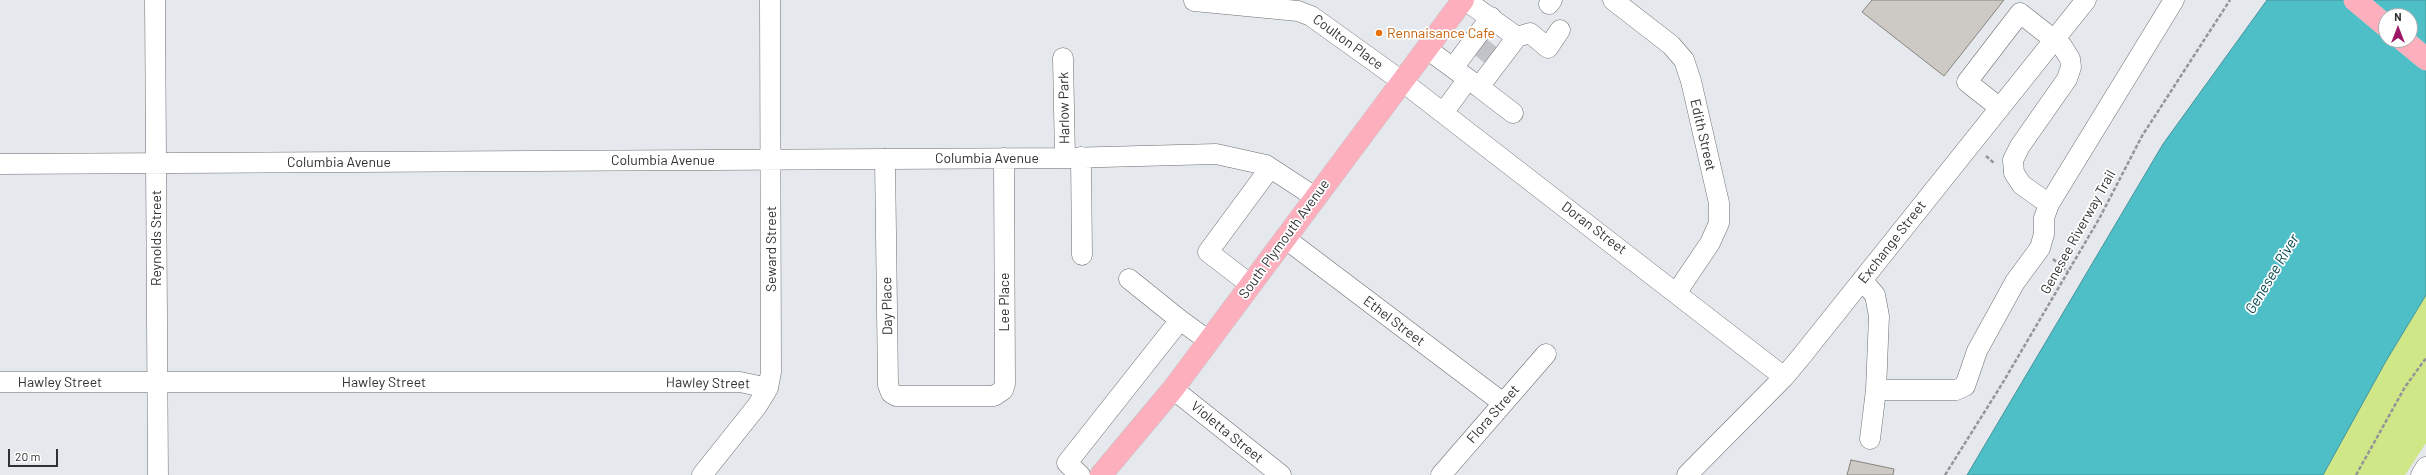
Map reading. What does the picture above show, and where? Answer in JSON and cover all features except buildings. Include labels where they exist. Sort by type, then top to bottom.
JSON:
[{"type":"main road","name":"South Plymouth Avenue","points":[[1101,475],[1173,389],[1252,285],[1315,197],[1464,0]]},
{"type":"main road","points":[[2355,0],[2378,19]]},
{"type":"main road","points":[[2413,48],[2426,59]]},
{"type":"street","name":"Reynolds Street","points":[[155,0],[158,475]]},
{"type":"street","name":"Seward Street","points":[[702,475],[757,406],[768,388],[772,362],[770,0]]},
{"type":"street","points":[[1464,0],[1491,17],[1517,37]]},
{"type":"street","name":"Exchange Street","points":[[1687,475],[1784,377],[2086,0]]},
{"type":"street","points":[[1876,390],[1956,390],[1965,386],[1977,351],[2015,282],[2040,248],[2044,234],[2044,218],[2049,204],[2174,0]]},
{"type":"street","name":"Coulton Place","points":[[1194,1],[1305,12],[1403,82]]},
{"type":"street","name":"Edith Street","points":[[1622,2],[1671,45],[1684,60],[1691,81],[1719,203],[1719,223],[1710,243],[1677,292]]},
{"type":"street","points":[[2000,108],[1968,82],[2020,13],[2054,40],[2067,52],[2070,59],[2070,73],[2020,146],[2013,160],[2014,172],[2022,185],[2049,204]]},
{"type":"street","points":[[1443,113],[1486,51],[1491,17]]},
{"type":"street","points":[[1467,78],[1486,51],[1517,37],[1530,33],[1548,48],[1560,30]]},
{"type":"street","points":[[1427,49],[1513,113]]},
{"type":"street","name":"Harlow Park","points":[[1063,58],[1082,255]]},
{"type":"street","name":"Doran Street","points":[[1403,82],[1677,292],[1784,377]]},
{"type":"street","name":"Columbia Avenue","points":[[0,164],[1072,158],[1216,154],[1266,165],[1315,197]]},
{"type":"street","name":"Lee Place","points":[[950,396],[994,396],[1003,390],[1004,158]]},
{"type":"street","name":"Day Place","points":[[884,159],[888,385],[890,393],[896,396],[950,396]]},
{"type":"street","points":[[1252,285],[1208,252],[1270,168]]},
{"type":"street","name":"Ethel Street","points":[[1286,239],[1503,403]]},
{"type":"street","points":[[1129,279],[1209,341]]},
{"type":"street","points":[[1862,280],[1875,295],[1879,309],[1876,390],[1870,439]]},
{"type":"street","points":[[1080,475],[1067,463],[1180,320]]},
{"type":"street","name":"Flora Street","points":[[1441,475],[1546,354]]},
{"type":"street","name":"Hawley Street","points":[[0,382],[740,382],[768,388]]},
{"type":"street","name":"Violetta Street","points":[[1173,389],[1281,475]]},
{"type":"street","points":[[2421,475],[2426,467]]},
{"type":"path","name":"Genesee Riverway Trail","points":[[1945,475],[2002,384],[2099,219],[2142,136],[2230,0]]},
{"type":"path","points":[[2356,475],[2405,387],[2426,358]]},
{"type":"green space","points":[[2426,295],[2426,443],[2405,475],[2323,475],[2386,361]]},
{"type":"water","name":"Genesee River","points":[[2267,0],[2426,0],[2426,295],[2386,361],[2323,475],[1967,475],[2163,144]]},
{"type":"tunnel","points":[[1478,45],[1493,57]]},
{"type":"place","name":"Rennaisance Cafe","points":[[1379,33]]}]
